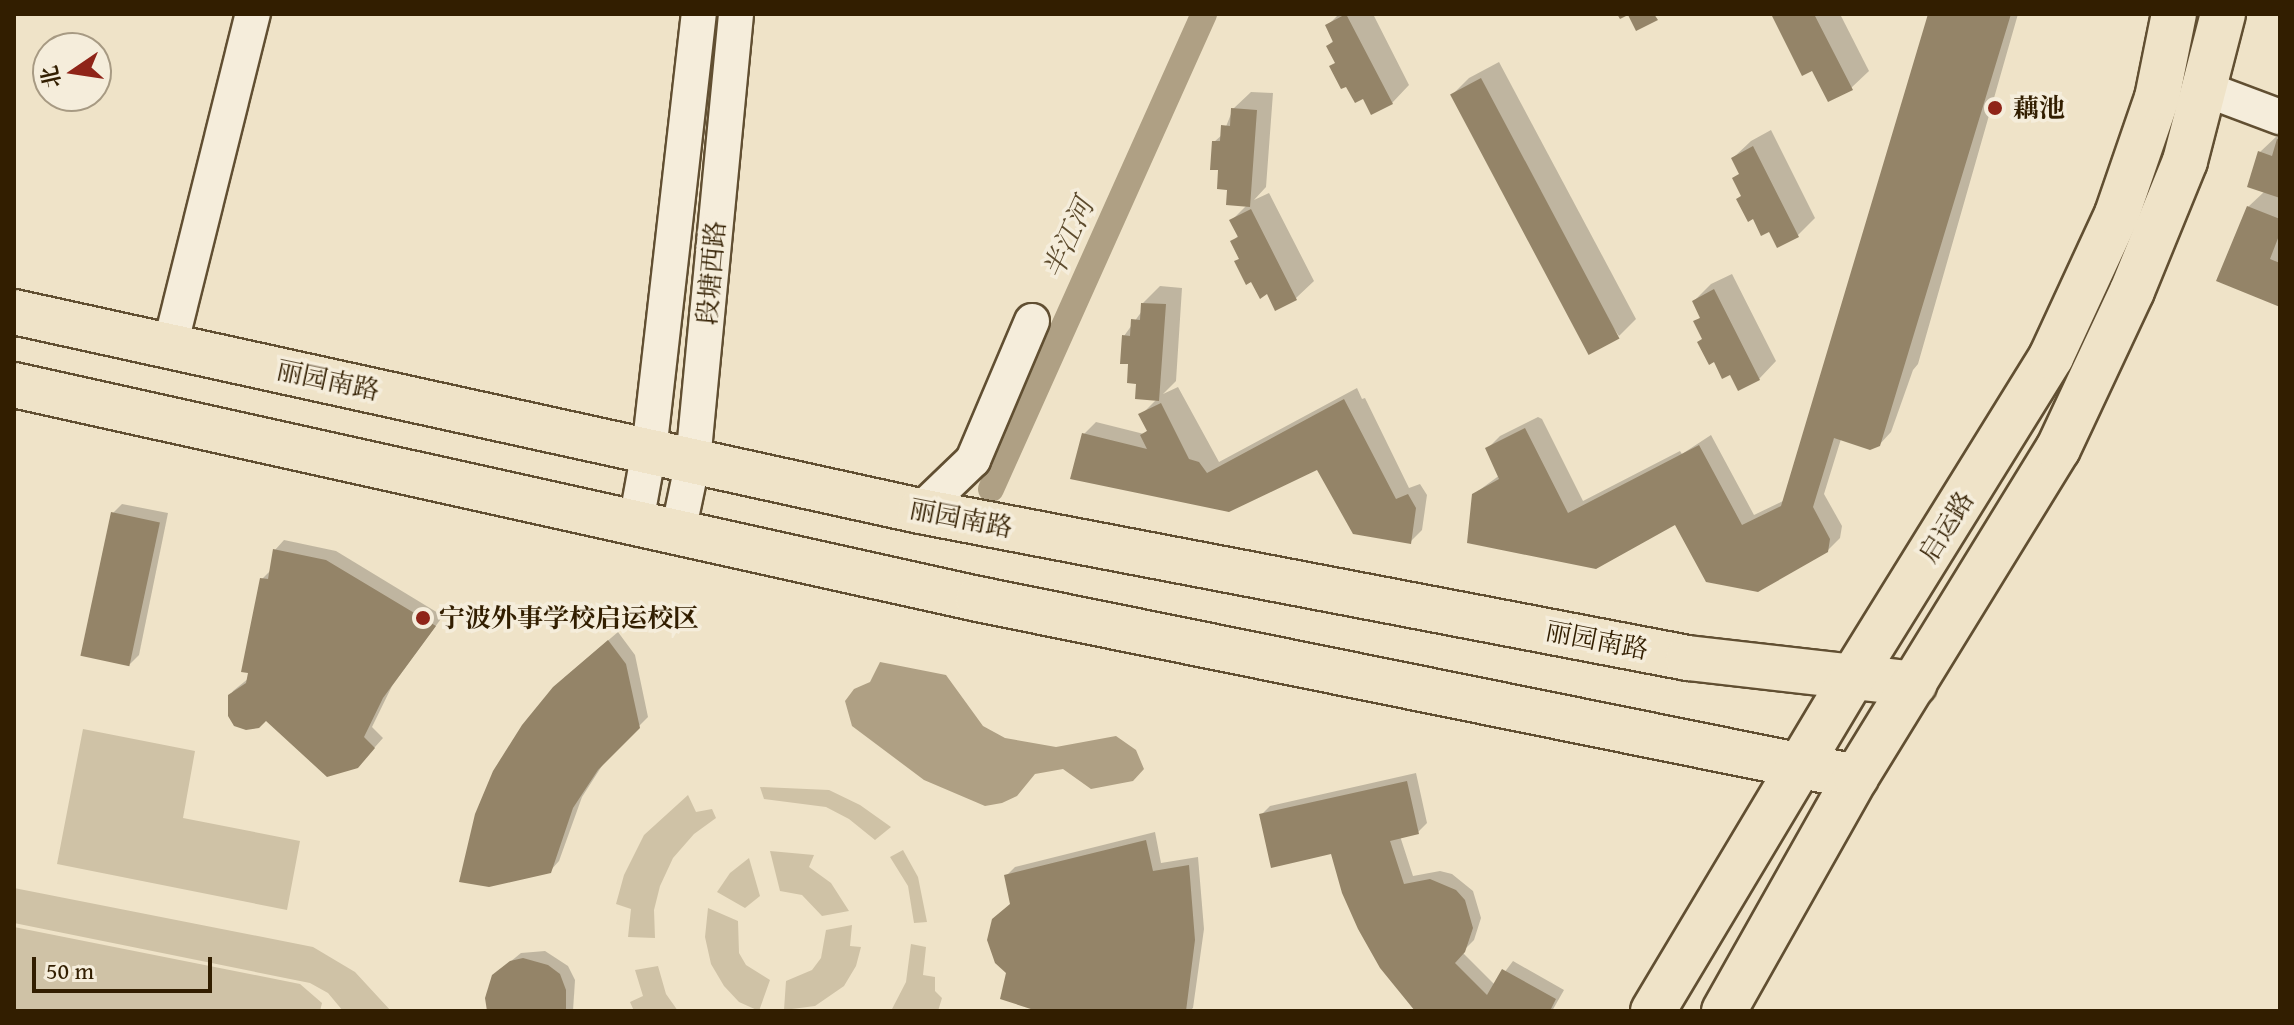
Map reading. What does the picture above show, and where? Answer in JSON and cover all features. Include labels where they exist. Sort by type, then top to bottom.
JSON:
[{"type":"main road","name":"启运路","points":[[1653,1011],[1799,765],[2051,357],[2117,214],[2157,98],[2174,14]]},
{"type":"main road","points":[[1724,1011],[1856,777],[2058,449],[2138,277],[2185,161],[2223,14]]},
{"type":"main road","name":"丽园南路","points":[[14,312],[920,511],[1688,658],[1915,684]]},
{"type":"main road","points":[[14,385],[978,599],[1856,777]]},
{"type":"street","points":[[170,346],[253,14]]},
{"type":"street","name":"段塘西路","points":[[636,522],[649,451],[699,14]]},
{"type":"street","name":"段塘西路","points":[[678,532],[693,461],[736,14]]},
{"type":"street","points":[[2205,89],[2280,117]]},
{"type":"street","points":[[920,511],[973,460],[1032,321]]},
{"type":"shaded area","points":[[880,662],[946,675],[983,726],[1005,738],[1056,747],[1116,736],[1136,750],[1144,769],[1133,781],[1091,789],[1063,769],[1035,774],[1017,796],[985,806],[924,780],[852,726],[845,701],[854,689],[870,682]]},
{"type":"shaded area","points":[[83,729],[195,751],[183,818],[300,841],[287,910],[57,864]]},
{"type":"shaded area","points":[[760,787],[829,790],[860,805],[891,827],[875,840],[849,819],[826,807],[764,799]]},
{"type":"shaded area","points":[[688,795],[696,812],[712,809],[716,818],[694,834],[673,858],[660,886],[654,910],[655,938],[628,937],[631,909],[616,904],[624,875],[644,835]]},
{"type":"shaded area","points":[[903,850],[918,877],[927,922],[914,923],[908,886],[890,857]]},
{"type":"shaded area","points":[[770,851],[814,855],[809,867],[831,883],[849,911],[822,916],[802,895],[780,891]]},
{"type":"shaded area","points":[[749,858],[760,896],[745,908],[717,892],[730,873]]},
{"type":"shaded area","points":[[14,888],[313,947],[355,972],[391,1011],[343,1011],[328,993],[310,983],[14,923]]},
{"type":"shaded area","points":[[708,908],[738,921],[739,953],[746,965],[770,980],[759,1011],[739,1002],[724,986],[711,964],[705,937]]},
{"type":"shaded area","points":[[852,925],[850,946],[861,947],[856,966],[844,986],[815,1006],[784,1010],[786,981],[812,970],[821,958],[826,930]]},
{"type":"shaded area","points":[[14,927],[300,984],[322,1003],[320,1011],[14,1011]]},
{"type":"shaded area","points":[[911,944],[926,947],[923,975],[935,977],[935,991],[942,998],[938,1011],[891,1011],[906,982]]},
{"type":"shaded area","points":[[658,966],[666,994],[678,1011],[634,1011],[630,1002],[643,996],[635,970]]},
{"type":"building","points":[[1346,14],[1393,104],[1371,115],[1363,99],[1355,103],[1346,87],[1341,89],[1329,66],[1335,63],[1326,46],[1333,42],[1325,25]]},
{"type":"building","points":[[1617,14],[1654,14],[1658,20],[1636,31],[1628,15],[1620,19]]},
{"type":"building","points":[[1814,14],[1853,90],[1828,102],[1812,71],[1802,76],[1772,16]]},
{"type":"building","points":[[1928,14],[2011,14],[1880,446],[1870,450],[1834,438],[1813,507],[1830,539],[1828,552],[1758,592],[1706,582],[1675,525],[1596,569],[1467,543],[1472,494],[1499,479],[1485,448],[1525,428],[1568,513],[1699,445],[1742,525],[1781,506]]},
{"type":"building","points":[[1481,78],[1619,338],[1589,355],[1450,94]]},
{"type":"building","points":[[1231,108],[1257,110],[1250,207],[1226,205],[1227,190],[1217,189],[1218,170],[1210,170],[1212,141],[1220,141],[1221,125],[1230,126]]},
{"type":"building","points":[[2277,139],[2280,140],[2280,198],[2247,187],[2258,151],[2272,156]]},
{"type":"building","points":[[1753,146],[1799,237],[1777,248],[1769,232],[1761,236],[1753,219],[1748,222],[1736,199],[1741,196],[1732,178],[1739,174],[1731,158]]},
{"type":"building","points":[[2247,206],[2280,219],[2280,233],[2270,259],[2280,263],[2280,307],[2216,281]]},
{"type":"building","points":[[1251,209],[1297,300],[1275,311],[1267,294],[1260,299],[1251,282],[1246,285],[1234,261],[1239,259],[1230,241],[1238,237],[1229,220]]},
{"type":"building","points":[[1714,289],[1760,380],[1738,391],[1730,375],[1722,379],[1714,362],[1709,365],[1697,342],[1702,339],[1693,321],[1700,318],[1692,301]]},
{"type":"building","points":[[1141,303],[1166,304],[1159,401],[1135,399],[1136,384],[1127,383],[1128,364],[1120,364],[1122,335],[1130,336],[1131,319],[1140,320]]},
{"type":"building","points":[[1344,399],[1396,499],[1408,494],[1416,508],[1411,544],[1353,534],[1317,470],[1229,512],[1070,479],[1082,433],[1147,449],[1140,435],[1147,431],[1138,414],[1161,403],[1189,459],[1199,462],[1207,473]]},
{"type":"building","points":[[111,512],[160,522],[129,666],[80,656]]},
{"type":"building","points":[[273,549],[326,560],[436,626],[383,698],[364,737],[375,748],[358,768],[327,777],[266,721],[259,728],[246,730],[234,726],[228,716],[228,695],[246,683],[248,673],[241,672],[260,578],[268,579]]},
{"type":"building","points":[[608,640],[626,664],[640,728],[598,770],[573,808],[551,873],[489,887],[459,882],[475,814],[493,771],[522,725],[553,687]]},
{"type":"building","points":[[1407,781],[1419,834],[1390,841],[1404,884],[1430,879],[1456,890],[1465,900],[1473,928],[1465,952],[1455,963],[1487,995],[1502,969],[1556,999],[1550,1011],[1415,1011],[1380,968],[1358,929],[1342,893],[1331,854],[1271,868],[1259,814]]},
{"type":"building","points":[[1146,840],[1153,871],[1189,865],[1195,940],[1186,1011],[1037,1011],[1000,999],[1006,973],[995,963],[987,940],[992,919],[1010,904],[1004,875]]},
{"type":"building","points":[[523,958],[548,965],[560,974],[566,990],[566,1011],[487,1011],[485,998],[492,975],[510,961]]},
{"type":"waterway","name":"半江河","points":[[991,489],[1204,14]]},
{"type":"place","name":"藕池","points":[[1995,108]]},
{"type":"place","name":"宁波外事学校启运校区","points":[[423,618]]}]
